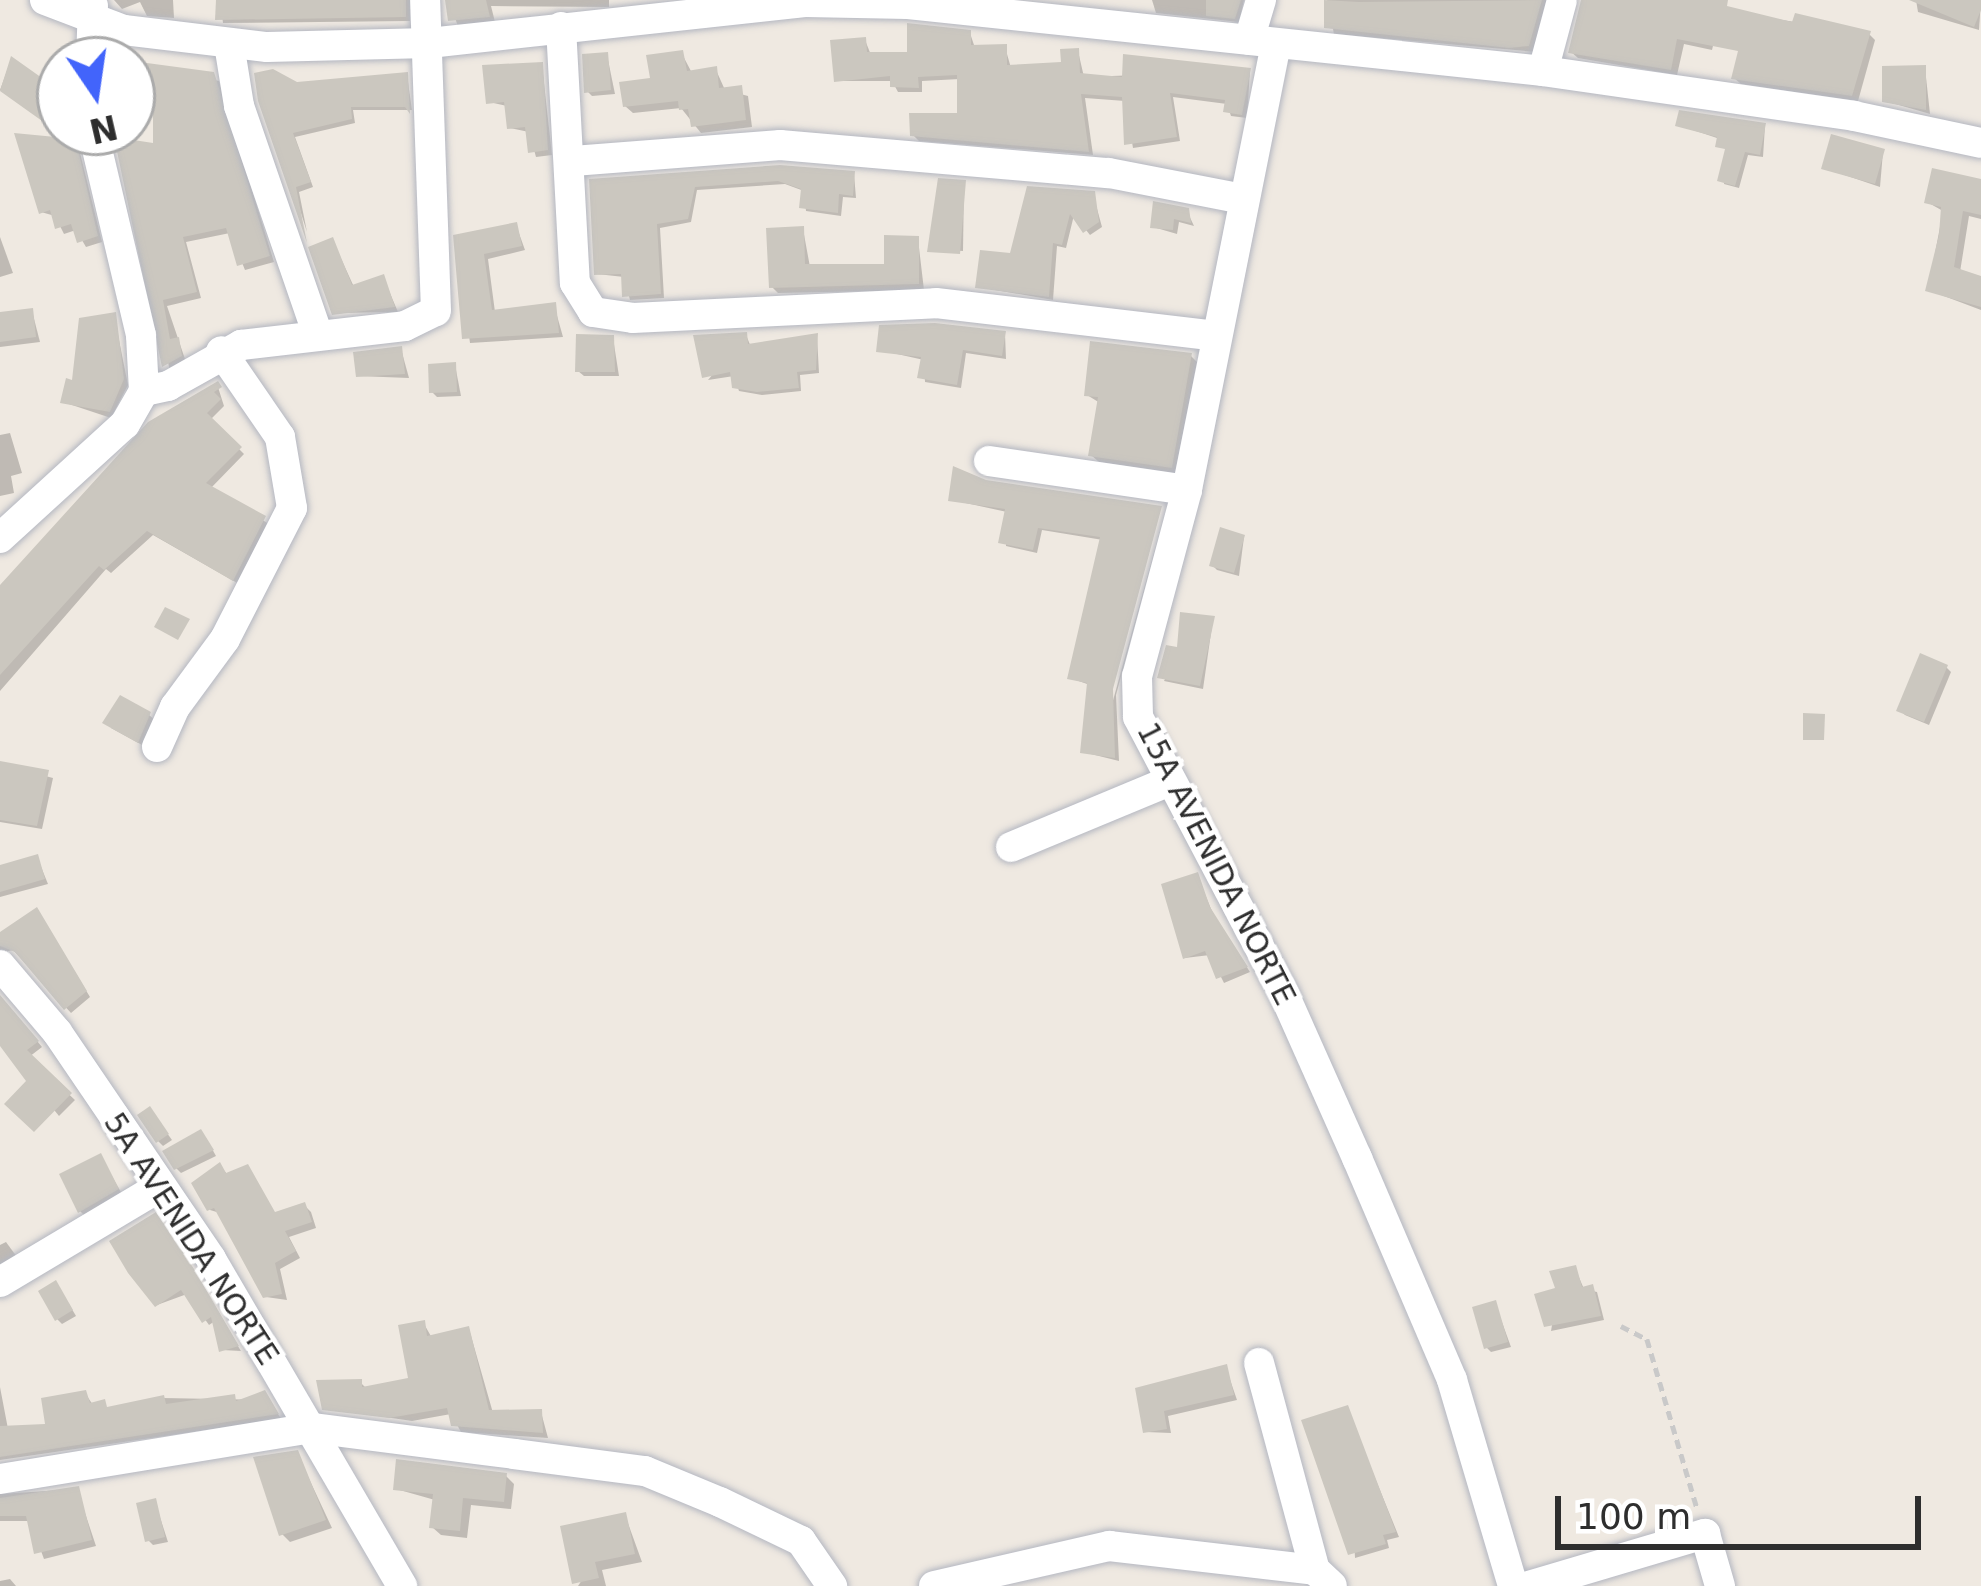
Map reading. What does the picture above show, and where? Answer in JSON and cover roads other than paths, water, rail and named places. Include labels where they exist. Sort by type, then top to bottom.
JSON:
[{"type":"street","points":[[45,0],[229,44],[429,43],[700,5],[854,1],[993,8],[1543,71],[1854,116],[1981,143]]},
{"type":"street","points":[[144,391],[168,386],[221,351],[316,332],[405,326],[436,311],[425,0]]},
{"type":"street","name":"15A AVENIDA NORTE","points":[[1261,0],[1263,42],[1243,199],[1187,490],[1135,696],[1167,782],[1284,994],[1452,1380],[1513,1586]]},
{"type":"street","points":[[1543,71],[1562,0]]},
{"type":"street","points":[[561,27],[573,161],[575,283],[583,306],[604,316],[936,302],[1216,336]]},
{"type":"street","points":[[229,44],[239,106],[316,332]]},
{"type":"street","points":[[573,161],[780,145],[1109,172],[1243,199]]},
{"type":"street","points":[[0,538],[125,424],[144,391],[141,335],[99,156]]},
{"type":"street","points":[[157,747],[175,707],[225,639],[292,508],[280,437],[221,351]]},
{"type":"street","points":[[989,461],[1187,490]]},
{"type":"street","points":[[1011,847],[1167,782]]},
{"type":"street","name":"5A AVENIDA NORTE","points":[[0,965],[57,1032],[161,1186],[312,1429],[402,1586]]},
{"type":"street","points":[[0,1282],[161,1186]]},
{"type":"street","points":[[934,1586],[1108,1546],[1324,1578],[1259,1363]]},
{"type":"street","points":[[0,1479],[312,1429],[645,1471],[801,1541],[832,1586]]},
{"type":"street","points":[[1529,1586],[1705,1534],[1720,1586]]}]
